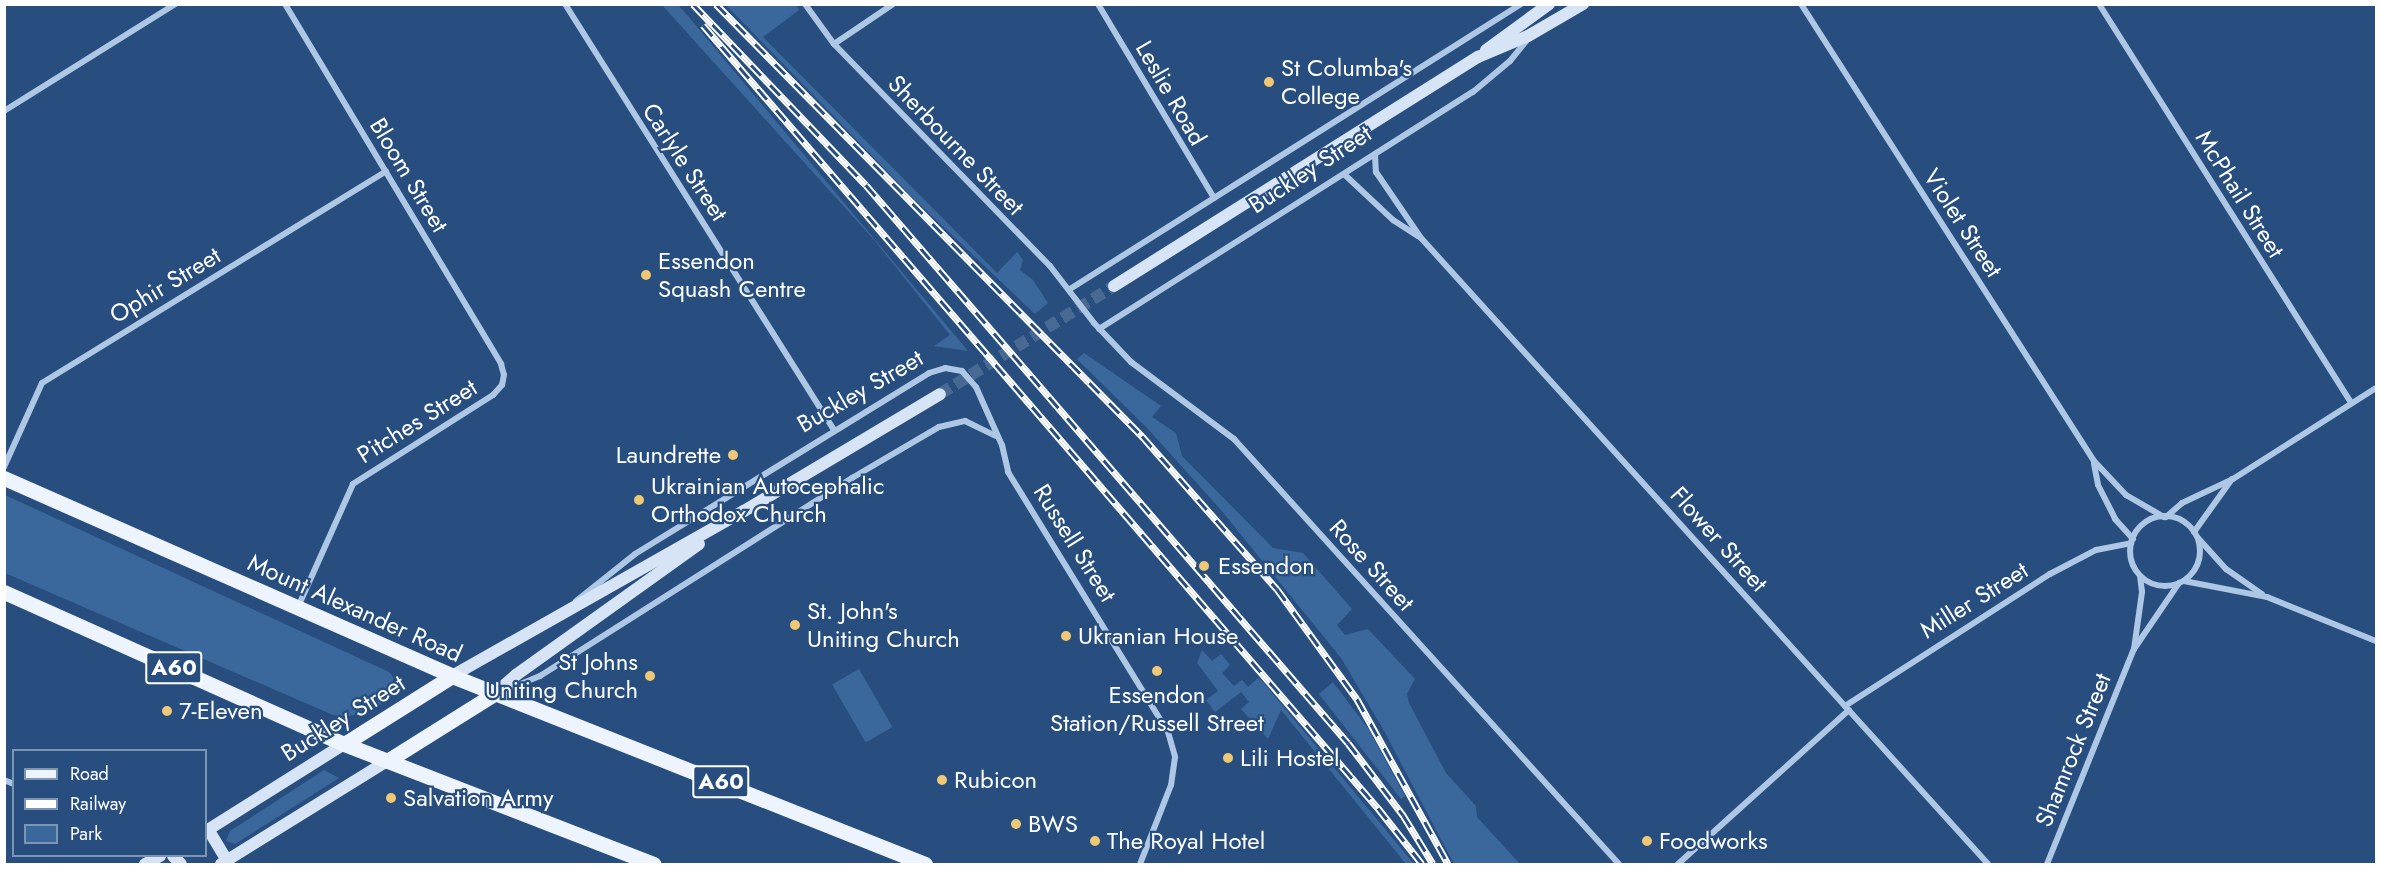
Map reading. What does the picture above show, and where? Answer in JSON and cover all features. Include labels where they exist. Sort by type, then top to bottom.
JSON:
[{"type":"main road","name":"Buckley Street","points":[[1479,57],[1506,33],[1550,4]]},
{"type":"main road","name":"Buckley Street","points":[[1114,286],[1479,57],[1534,33],[1583,4]]},
{"type":"main road","name":"Buckley Street","points":[[207,830],[452,676],[567,608],[744,512],[940,394]]},
{"type":"main road","name":"Mount Alexander Road","points":[[4,478],[494,694],[922,864]]},
{"type":"main road","name":"Buckley Street","points":[[226,863],[494,694],[516,675],[744,512]]},
{"type":"main road","name":"A60","points":[[4,592],[344,744],[654,864]]},
{"type":"main road","points":[[207,830],[226,863]]},
{"type":"street","points":[[4,111],[175,4]]},
{"type":"street","name":"Bloom Street","points":[[285,4],[501,364]]},
{"type":"street","name":"Carlyle Street","points":[[565,4],[834,430]]},
{"type":"street","name":"Sherbourne Street","points":[[805,4],[834,44],[1070,289],[1083,309]]},
{"type":"street","points":[[834,44],[893,4]]},
{"type":"street","name":"Leslie Road","points":[[1098,4],[1214,198]]},
{"type":"street","name":"Buckley Street","points":[[1070,289],[1521,4]]},
{"type":"street","name":"Violet Street","points":[[1801,4],[2094,461],[2126,495],[2165,517]]},
{"type":"street","name":"McPhail Street","points":[[2098,4],[2351,404]]},
{"type":"street","name":"Buckley Street","points":[[1100,329],[1345,175],[1481,86],[1510,62],[1534,33]]},
{"type":"street","name":"Flower Street","points":[[1375,154],[1376,172],[1421,238],[1988,864]]},
{"type":"street","name":"Ophir Street","points":[[4,466],[42,383],[386,171]]},
{"type":"street","name":"Flower Street","points":[[1345,175],[1393,220],[1421,238]]},
{"type":"street","name":"Rose Street","points":[[1083,309],[1148,377],[1212,418],[1234,439],[1619,864]]},
{"type":"street","name":"Pitches Street","points":[[298,607],[353,484],[499,391],[504,375],[501,364]]},
{"type":"street","name":"Buckley Street","points":[[567,608],[635,554],[928,373],[948,368],[962,371],[972,380],[996,436]]},
{"type":"street","points":[[2376,388],[2233,478],[2198,494],[2165,517],[2148,521],[2132,541],[2132,563],[2140,576],[2158,586],[2181,582],[2267,597],[2376,641]]},
{"type":"street","name":"Buckley Street","points":[[494,694],[540,676],[852,478],[939,427],[965,421],[996,436]]},
{"type":"street","name":"Russell Street","points":[[996,436],[1008,472],[1102,620],[1173,745],[1171,785],[1140,864]]},
{"type":"street","name":"Violet Street","points":[[2094,461],[2098,485],[2112,514],[2132,541]]},
{"type":"street","points":[[2181,582],[2198,563],[2195,534],[2233,478]]},
{"type":"street","points":[[2165,517],[2182,521],[2226,569],[2267,597]]},
{"type":"street","name":"Miller Street","points":[[1678,864],[1847,708],[2050,574],[2096,550],[2132,541]]},
{"type":"street","name":"Shamrock Street","points":[[2134,649],[2142,592],[2140,576]]},
{"type":"street","name":"Shamrock Street","points":[[2047,864],[2134,649],[2181,582]]},
{"type":"green space","points":[[662,5],[678,5],[688,16],[968,351],[934,346],[950,335],[875,241]]},
{"type":"green space","points":[[726,5],[796,5],[799,10],[763,37],[997,273],[1017,252],[1023,260],[1020,270],[1033,280],[1048,303],[1035,314],[913,198]]},
{"type":"green space","points":[[1084,353],[1161,406],[1152,417],[1176,433],[1182,456],[1273,548],[1303,553],[1352,609],[1337,625],[1345,635],[1368,629],[1415,679],[1407,694],[1409,703],[1446,773],[1476,806],[1477,817],[1520,864],[1454,864],[1383,729],[1341,658],[1221,510],[1148,429],[1077,359]]},
{"type":"green space","points":[[5,495],[389,672],[393,677],[393,690],[380,705],[368,711],[346,717],[333,715],[5,573]]},
{"type":"green space","points":[[1202,650],[1212,661],[1221,654],[1230,665],[1222,673],[1234,686],[1242,680],[1248,687],[1258,678],[1263,682],[1414,864],[1406,864],[1281,710],[1268,739],[1241,709],[1249,702],[1241,692],[1215,712],[1206,700],[1218,691],[1197,663]]},
{"type":"green space","points":[[859,669],[892,727],[866,743],[832,684]]},
{"type":"green space","points":[[1333,682],[1369,730],[1405,796],[1401,799],[1319,694]]},
{"type":"green space","points":[[324,770],[339,778],[235,844],[226,841],[230,831]]},
{"type":"tunnel","points":[[940,394],[1114,286]]},
{"type":"railway","points":[[693,4],[866,185],[1348,743],[1403,815],[1433,864]]},
{"type":"railway","points":[[716,4],[1142,436],[1277,589],[1357,699],[1448,864]]},
{"type":"railway","points":[[703,25],[1378,808],[1422,864]]},
{"type":"place","name":"St Columba's College","points":[[1269,82]]},
{"type":"place","name":"Essendon Squash Centre","points":[[646,275]]},
{"type":"place","name":"Laundrette","points":[[733,455]]},
{"type":"place","name":"Ukrainian Autocephalic Orthodox Church","points":[[639,500]]},
{"type":"place","name":"Essendon","points":[[1204,566]]},
{"type":"place","name":"St. John's Uniting Church","points":[[795,625]]},
{"type":"place","name":"Ukranian House","points":[[1066,636]]},
{"type":"place","name":"Essendon Station/Russell Street","points":[[1157,671]]},
{"type":"place","name":"St Johns Uniting Church","points":[[650,676]]},
{"type":"place","name":"7-Eleven","points":[[167,711]]},
{"type":"place","name":"Lili Hostel","points":[[1228,758]]},
{"type":"place","name":"Rubicon","points":[[942,780]]},
{"type":"place","name":"Salvation Army","points":[[391,798]]},
{"type":"place","name":"BWS","points":[[1016,824]]},
{"type":"place","name":"The Royal Hotel","points":[[1095,841]]},
{"type":"place","name":"Foodworks","points":[[1647,841]]}]
